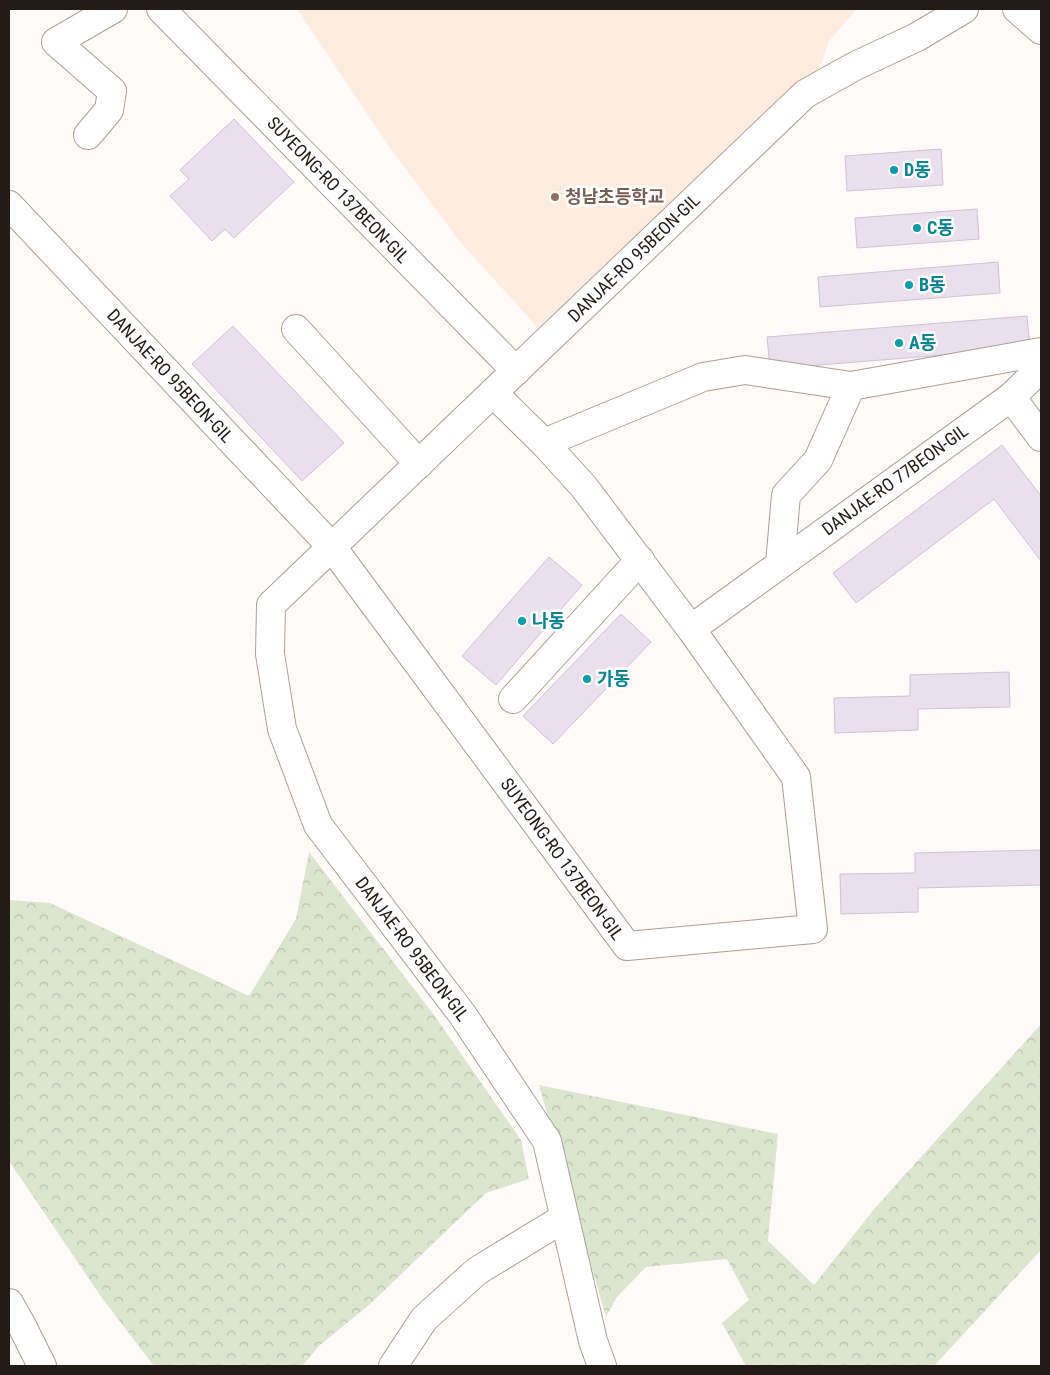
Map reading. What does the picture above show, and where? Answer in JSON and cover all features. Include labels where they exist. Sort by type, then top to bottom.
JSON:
[{"type":"street","points":[[88,135],[109,110],[112,91],[56,42],[112,9]]},
{"type":"street","name":"SUYEONG-RO 137BEON-GIL","points":[[161,9],[516,371]]},
{"type":"street","name":"DANJAE-RO 95BEON-GIL","points":[[602,1366],[593,1341],[547,1142],[462,1014],[318,825],[282,729],[270,654],[271,605],[805,94],[855,66],[917,37],[964,9]]},
{"type":"street","points":[[1017,9],[1041,30]]},
{"type":"street","name":"DANJAE-RO 95BEON-GIL","points":[[9,205],[332,547]]},
{"type":"street","points":[[296,329],[419,464]]},
{"type":"street","points":[[544,443],[703,377],[745,370],[851,386],[1041,352]]},
{"type":"street","name":"DANJAE-RO 77BEON-GIL","points":[[691,628],[1011,397],[1041,368]]},
{"type":"street","points":[[780,564],[786,495],[818,460],[851,386]]},
{"type":"street","name":"SUYEONG-RO 137BEON-GIL","points":[[332,547],[627,946],[813,929],[796,777],[691,628],[584,486],[493,393]]},
{"type":"street","points":[[1011,397],[1041,437]]},
{"type":"street","points":[[513,699],[640,560]]},
{"type":"street","points":[[393,1366],[424,1319],[476,1271],[564,1218]]},
{"type":"street","points":[[9,1303],[42,1366]]},
{"type":"shaded area","name":"청남초등학교","points":[[297,9],[857,9],[829,41],[819,71],[540,330],[460,242],[390,148]]},
{"type":"green space","points":[[309,852],[434,1015],[521,1140],[529,1179],[486,1193],[370,1304],[320,1345],[302,1366],[154,1366],[102,1298],[9,1161],[9,900],[50,903],[249,996],[296,919]]},
{"type":"green space","points":[[1041,1024],[1041,1250],[934,1366],[746,1366],[722,1323],[749,1300],[727,1259],[646,1267],[616,1298],[606,1317],[539,1085],[778,1134],[768,1241],[814,1285],[875,1208]]},
{"type":"building","points":[[234,119],[294,182],[234,238],[225,229],[212,241],[170,196],[189,179],[180,170]]},
{"type":"building","name":"D동","points":[[941,149],[943,185],[847,191],[845,156]]},
{"type":"building","name":"C동","points":[[977,209],[979,239],[857,248],[855,218]]},
{"type":"building","name":"B동","points":[[998,262],[1000,293],[820,307],[818,277]]},
{"type":"building","name":"A동","points":[[1027,316],[1030,348],[770,369],[767,337]]},
{"type":"building","points":[[233,326],[344,443],[302,481],[192,364]]},
{"type":"building","points":[[1002,445],[1041,496],[1041,561],[994,499],[856,603],[833,573]]},
{"type":"building","name":"나동","points":[[549,557],[582,585],[496,685],[462,656]]},
{"type":"building","name":"가동","points":[[621,614],[651,642],[553,744],[523,716]]},
{"type":"building","points":[[1009,672],[1010,707],[918,709],[918,730],[835,733],[834,698],[910,696],[910,675]]},
{"type":"building","points":[[1041,850],[1041,885],[918,888],[918,912],[841,914],[840,874],[915,873],[915,853]]},
{"type":"place","name":"D동","points":[[894,170]]},
{"type":"place","name":"청남초등학교","points":[[555,197]]},
{"type":"place","name":"C동","points":[[917,228]]},
{"type":"place","name":"B동","points":[[909,285]]},
{"type":"place","name":"A동","points":[[899,343]]},
{"type":"place","name":"나동","points":[[522,621]]},
{"type":"place","name":"가동","points":[[587,679]]}]
